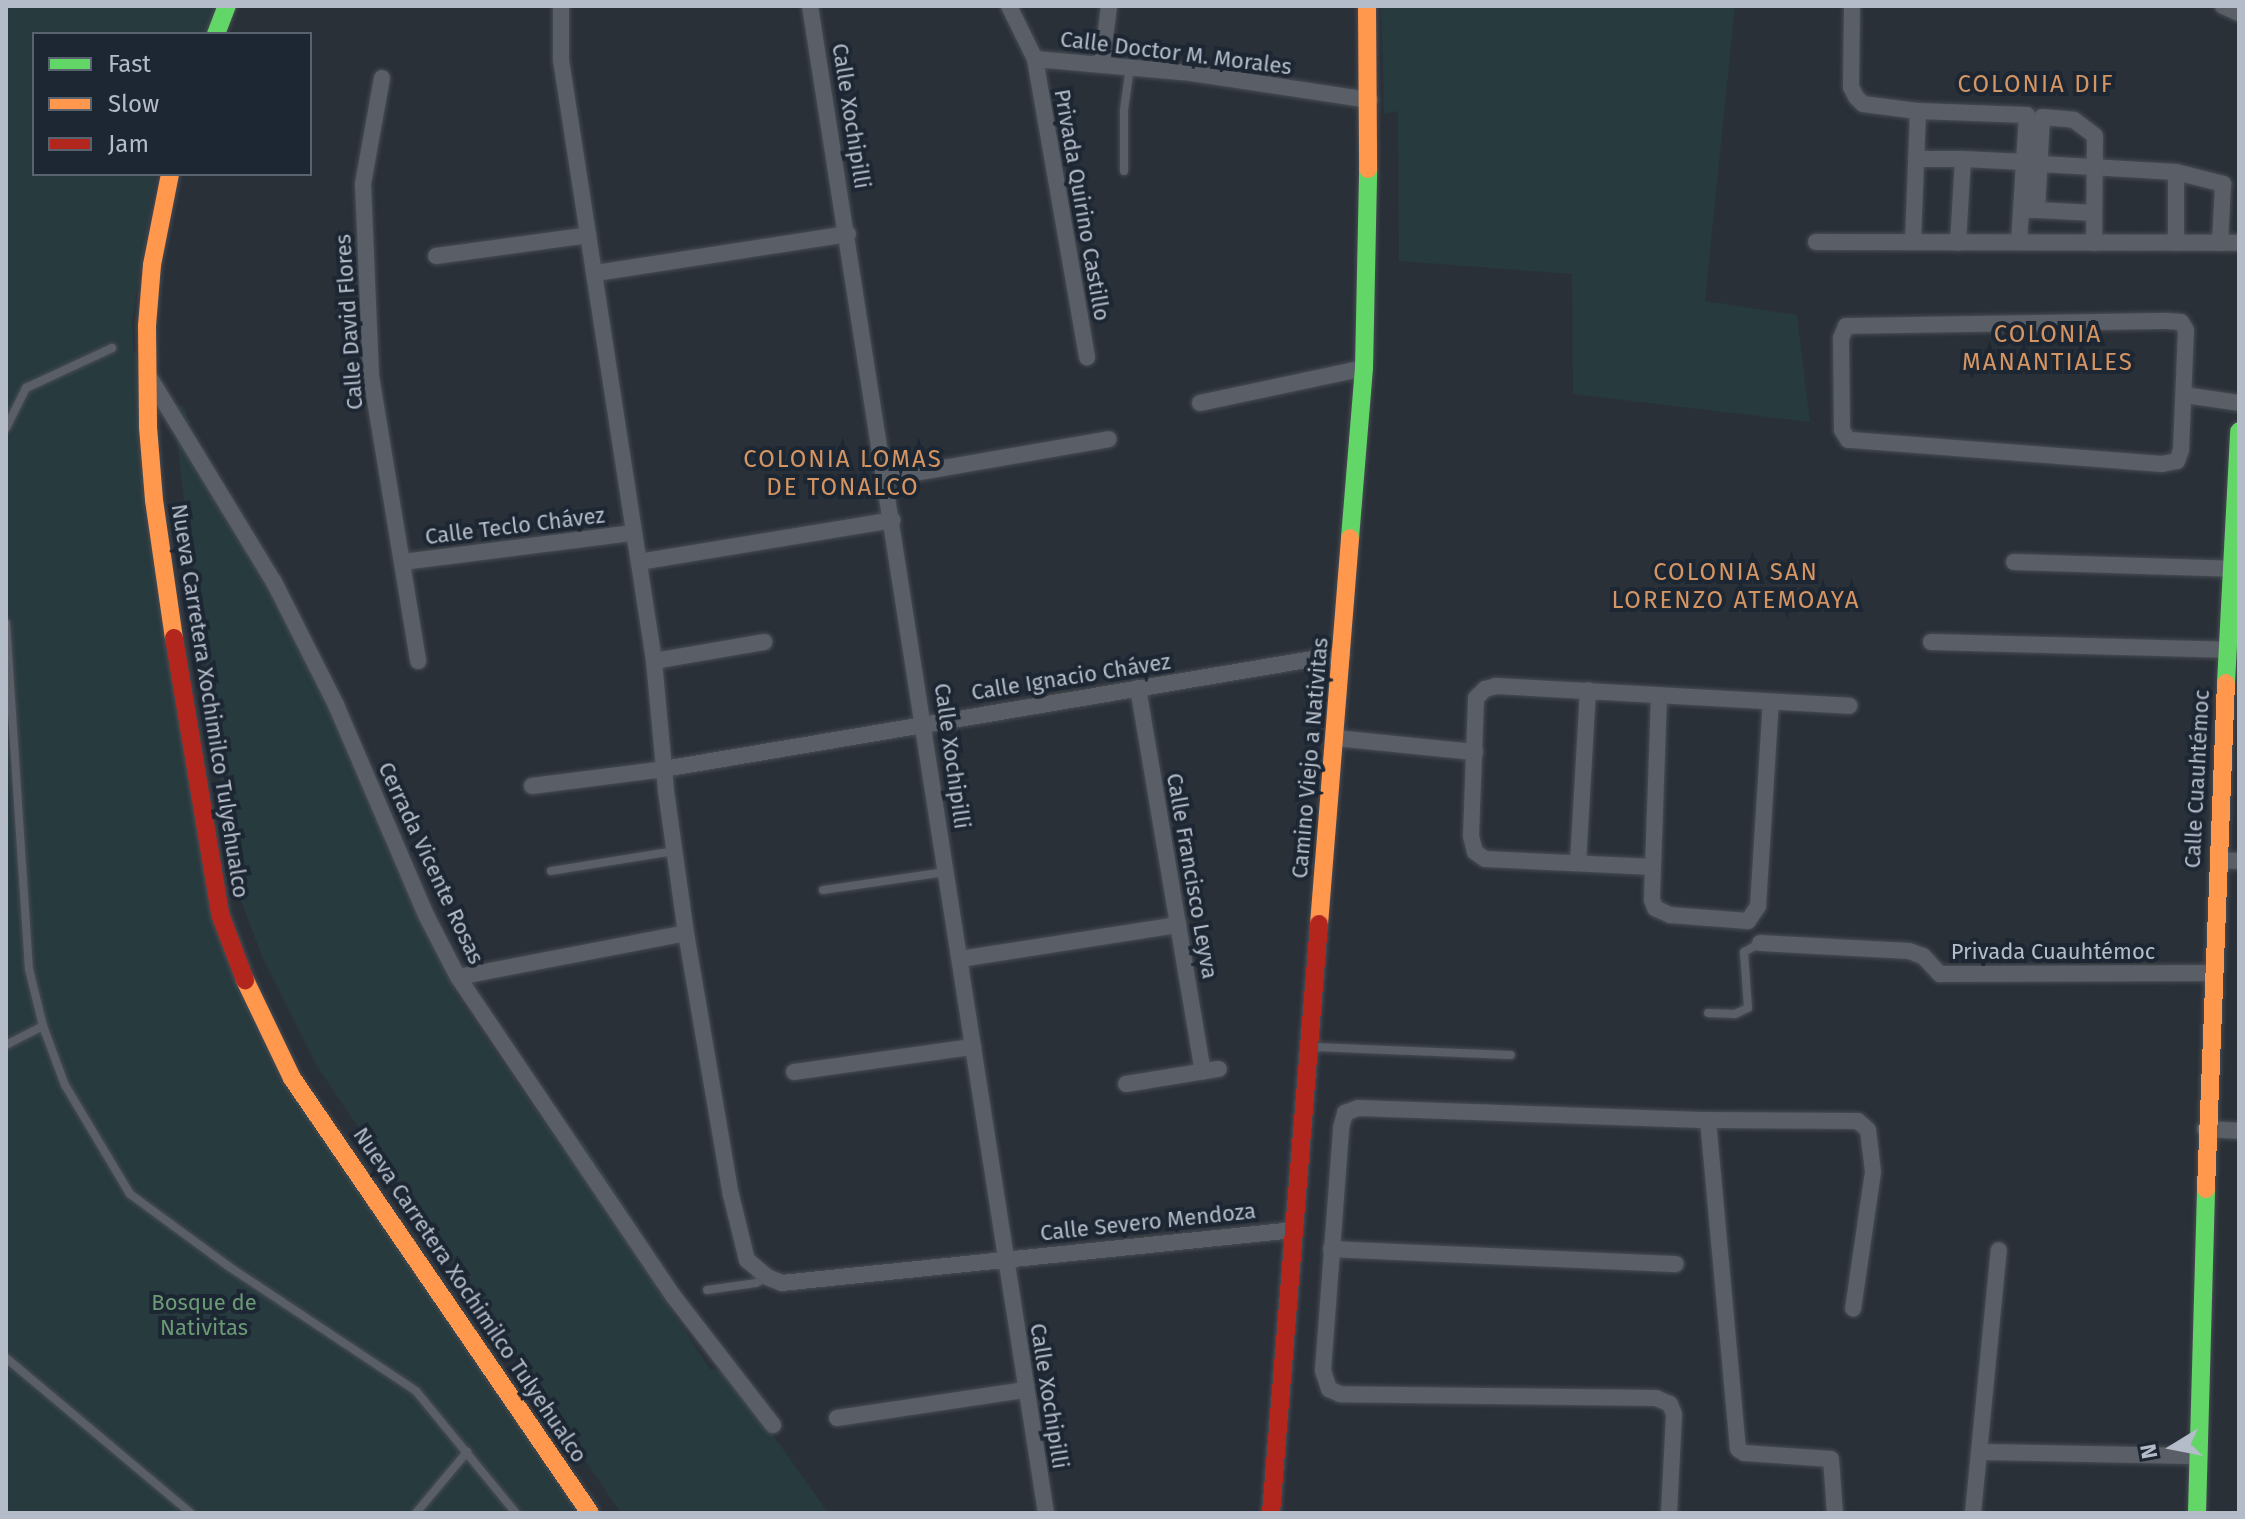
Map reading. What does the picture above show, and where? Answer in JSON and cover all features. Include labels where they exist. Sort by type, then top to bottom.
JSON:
[{"type":"street","points":[[217,32],[227,6]]},
{"type":"street","points":[[561,6],[561,60],[654,661],[664,769],[686,933],[731,1195],[747,1260],[767,1277]]},
{"type":"street","name":"Calle Xochipilli","points":[[810,6],[925,723],[1024,1390],[1046,1513]]},
{"type":"street","name":"Calle Doctor M. Morales","points":[[1009,6],[1035,59],[1102,63],[1370,100]]},
{"type":"street","points":[[1102,63],[1109,6]]},
{"type":"street","name":"Camino Viejo a Nativitas","points":[[1271,1513],[1364,368],[1370,100],[1367,6]]},
{"type":"street","points":[[1852,6],[1851,87],[1863,104],[1918,111],[2027,115],[2032,163]]},
{"type":"street","points":[[2223,6],[2239,13]]},
{"type":"street","name":"Privada Quirino Castillo","points":[[1035,59],[1087,358]]},
{"type":"street","name":"Calle David Flores","points":[[382,78],[363,184],[371,376],[418,661]]},
{"type":"street","points":[[1913,242],[1918,111]]},
{"type":"street","points":[[2019,242],[2029,210],[2032,163],[2042,117],[2074,120],[2095,136],[2094,243]]},
{"type":"street","points":[[1916,159],[2176,172],[2223,184],[2220,243]]},
{"type":"street","points":[[1958,243],[1963,159]]},
{"type":"street","points":[[2176,172],[2176,243]]},
{"type":"street","name":"Nueva Carretera Xochimilco Tulyehualco","points":[[170,176],[152,265],[146,373],[154,500],[209,864],[236,962],[292,1078],[590,1513]]},
{"type":"street","points":[[2029,210],[2094,213]]},
{"type":"street","points":[[596,273],[848,234]]},
{"type":"street","points":[[436,256],[589,235]]},
{"type":"street","points":[[1816,242],[2239,243]]},
{"type":"street","points":[[2181,322],[2186,330],[2185,395],[2181,450],[2177,461],[2162,464],[1848,440],[1842,430],[1841,338],[1846,326],[1857,325],[2181,322]]},
{"type":"street","points":[[1200,403],[1364,368]]},
{"type":"street","name":"Cerrada Vicente Rosas","points":[[146,373],[274,582],[336,705],[426,915],[458,977],[674,1297],[773,1425]]},
{"type":"street","points":[[2185,395],[2239,403]]},
{"type":"street","name":"Calle Cuauhtémoc","points":[[2197,1513],[2205,1129],[2228,650],[2234,600],[2232,569],[2239,431]]},
{"type":"street","points":[[886,478],[1109,439]]},
{"type":"street","points":[[639,562],[893,520]]},
{"type":"street","name":"Calle Teclo Chávez","points":[[403,562],[633,533]]},
{"type":"street","points":[[2014,562],[2232,569]]},
{"type":"street","points":[[654,661],[764,642]]},
{"type":"street","points":[[1931,642],[2228,650]]},
{"type":"street","name":"Calle Ignacio Chávez","points":[[532,786],[664,769],[1342,654]]},
{"type":"street","points":[[1653,867],[1485,859],[1475,852],[1471,836],[1476,698],[1485,689],[1496,686],[1588,690],[1849,706]]},
{"type":"street","name":"Calle Francisco Leyva","points":[[1126,1084],[1211,1070],[1178,925],[1138,688]]},
{"type":"street","points":[[1578,863],[1588,690]]},
{"type":"street","points":[[1659,696],[1652,900],[1655,908],[1670,915],[1748,921],[1758,906],[1771,702]]},
{"type":"street","points":[[1336,738],[1475,752]]},
{"type":"street","points":[[2218,860],[2239,861]]},
{"type":"street","points":[[960,959],[1178,925]]},
{"type":"street","points":[[458,977],[686,933]]},
{"type":"street","name":"Privada Cuauhtémoc","points":[[1760,943],[1909,951],[1923,956],[1940,974],[2212,973]]},
{"type":"street","points":[[794,1072],[973,1047]]},
{"type":"street","points":[[1669,1513],[1674,1414],[1670,1404],[1656,1398],[1340,1394],[1329,1389],[1323,1370],[1341,1128],[1345,1113],[1358,1108],[1708,1120],[1858,1121],[1868,1130],[1873,1172],[1853,1309]]},
{"type":"street","points":[[1708,1120],[1738,1449],[1744,1453],[1831,1459],[1835,1513]]},
{"type":"street","points":[[2205,1129],[2239,1131]]},
{"type":"street","name":"Calle Severo Mendoza","points":[[767,1277],[782,1283],[1294,1230]]},
{"type":"street","points":[[1331,1249],[1676,1264]]},
{"type":"street","points":[[1973,1513],[1999,1250]]},
{"type":"street","points":[[837,1418],[1024,1390]]},
{"type":"street","points":[[1979,1452],[2197,1456]]},
{"type":"lane","points":[[1124,171],[1124,110],[1130,67]]},
{"type":"lane","points":[[6,428],[26,388],[112,348]]},
{"type":"lane","points":[[6,623],[29,969],[43,1026],[65,1085],[130,1194],[228,1266],[416,1391],[516,1513]]},
{"type":"lane","points":[[551,871],[674,851]]},
{"type":"lane","points":[[823,890],[947,872]]},
{"type":"lane","points":[[1708,1013],[1735,1014],[1748,1008],[1744,952],[1760,943]]},
{"type":"lane","points":[[6,1045],[43,1026]]},
{"type":"lane","points":[[1309,1047],[1511,1055]]},
{"type":"lane","points":[[707,1290],[756,1283],[767,1277]]},
{"type":"lane","points":[[6,1358],[191,1513]]},
{"type":"lane","points":[[416,1513],[467,1452]]},
{"type":"green space","name":"Bosque de Nativitas","points":[[6,6],[216,6],[207,32],[32,32],[32,176],[157,176],[132,319],[133,352],[136,352],[238,978],[587,1513],[6,1513]]},
{"type":"green space","points":[[1381,6],[1735,6],[1705,301],[1797,315],[1810,422],[1573,394],[1572,274],[1399,261],[1398,111],[1384,114]]},
{"type":"green space","points":[[172,404],[185,407],[191,429],[289,593],[350,726],[385,844],[456,994],[563,1150],[582,1139],[672,1278],[656,1287],[710,1369],[721,1371],[771,1432],[828,1513],[621,1513],[318,1068],[262,956],[241,901],[226,825]]},
{"type":"traffic: fast","points":[[217,32],[227,6]]},
{"type":"traffic: fast","points":[[1350,538],[1364,368],[1368,169]]},
{"type":"traffic: fast","points":[[2226,683],[2239,431]]},
{"type":"traffic: fast","points":[[2197,1513],[2206,1189]]},
{"type":"traffic: slow","points":[[1367,6],[1368,169]]},
{"type":"traffic: slow","points":[[170,176],[152,265],[147,326],[148,427],[154,500],[174,638]]},
{"type":"traffic: slow","points":[[1319,924],[1350,538]]},
{"type":"traffic: slow","points":[[2206,1189],[2226,683]]},
{"type":"traffic: slow","points":[[245,980],[292,1078],[590,1513]]},
{"type":"traffic: jam","points":[[174,638],[220,914],[245,980]]},
{"type":"traffic: jam","points":[[1271,1513],[1319,924]]},
{"type":"district","name":"COLONIA DIF","points":[[2036,85]]},
{"type":"district","name":"COLONIA MANANTIALES","points":[[2048,349]]},
{"type":"district","name":"COLONIA LOMAS DE TONALCO","points":[[843,474]]},
{"type":"district","name":"COLONIA SAN LORENZO ATEMOAYA","points":[[1736,587]]}]
